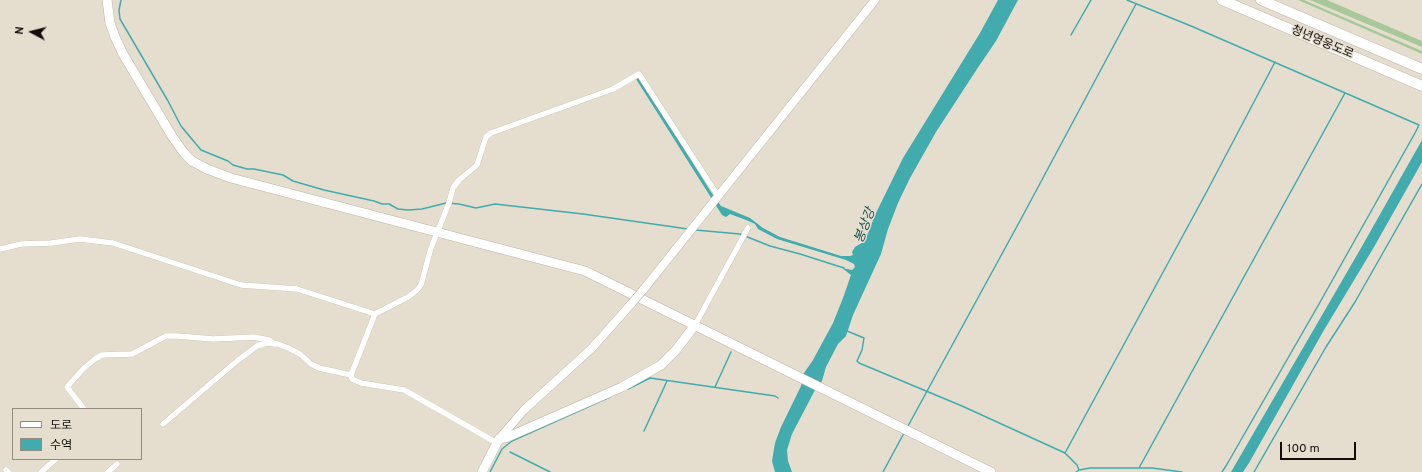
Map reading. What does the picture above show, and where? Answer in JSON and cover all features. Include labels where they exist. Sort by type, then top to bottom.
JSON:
[{"type":"highway","name":"청년영웅도로","points":[[1222,0],[1422,86]]},
{"type":"highway","name":"청년영웅도로","points":[[1261,0],[1422,69]]},
{"type":"main road","points":[[107,0],[110,23],[123,54],[172,136],[184,153],[192,161],[207,169],[231,178],[585,271],[991,472]]},
{"type":"main road","points":[[482,472],[498,441],[524,410],[592,348],[632,304],[875,0]]},
{"type":"main road","points":[[498,441],[622,387],[661,365],[676,350],[690,323]]},
{"type":"street","points":[[498,441],[413,395],[395,388],[355,382],[352,379],[352,375],[375,314],[408,298],[421,285],[453,188],[459,180],[477,165],[486,137],[491,133],[613,89],[639,74],[717,197]]},
{"type":"street","points":[[690,323],[748,228]]},
{"type":"street","points":[[0,249],[21,244],[51,243],[80,239],[113,243],[241,285],[297,289],[375,314]]},
{"type":"street","points":[[83,408],[67,387],[83,369],[102,355],[132,354],[166,336],[213,339],[254,338],[269,340],[274,344]]},
{"type":"street","points":[[163,424],[237,361],[257,346],[267,343],[278,344],[288,348],[300,354],[311,364],[319,368],[352,375]]},
{"type":"street","points":[[41,472],[55,460]]},
{"type":"street","points":[[108,472],[117,464]]},
{"type":"green space","points":[[1298,0],[1304,0],[1422,51],[1422,54]]},
{"type":"green space","points":[[1310,0],[1327,0],[1422,41],[1422,47]]},
{"type":"water","points":[[998,0],[1018,0],[996,41],[936,132],[910,178],[898,203],[888,229],[881,254],[853,315],[846,336],[838,344],[826,367],[821,384],[815,390],[792,434],[787,450],[788,461],[792,472],[775,472],[772,461],[775,443],[781,427],[801,386],[804,373],[813,360],[833,323],[843,298],[851,275],[842,268],[852,270],[855,267],[854,264],[846,260],[777,239],[758,229],[755,224],[730,214],[726,217],[722,215],[636,79],[639,77],[721,206],[750,218],[763,228],[780,237],[841,256],[850,256],[853,255],[852,252],[855,247],[865,241],[875,215],[903,158],[980,33]]},
{"type":"water","points":[[1422,140],[1422,162],[1374,247],[1324,330],[1249,463],[1243,472],[1231,472],[1361,248]]},
{"type":"waterway","points":[[121,0],[119,10],[120,19],[181,126],[201,150],[228,161],[233,165],[283,175],[293,181],[382,204],[389,204],[398,209],[422,209],[446,203],[476,208],[495,204],[583,214],[688,229]]},
{"type":"waterway","points":[[1071,35],[1091,0]]},
{"type":"waterway","points":[[1127,0],[1191,26],[1419,125],[1319,304],[1222,472]]},
{"type":"waterway","points":[[908,426],[1136,4]]},
{"type":"waterway","points":[[1065,453],[1275,62]]},
{"type":"waterway","points":[[1139,468],[1345,93]]},
{"type":"waterway","points":[[1254,472],[1326,347],[1355,302],[1422,184]]},
{"type":"waterway","points":[[695,230],[740,234],[770,246],[844,268]]},
{"type":"waterway","points":[[847,331],[864,338],[862,350],[857,361],[859,363],[962,406],[1065,453],[1077,465],[1079,470]]},
{"type":"waterway","points":[[715,387],[731,352]]},
{"type":"waterway","points":[[628,389],[650,378],[775,396],[778,398]]},
{"type":"waterway","points":[[644,431],[667,381]]},
{"type":"waterway","points":[[490,472],[502,449],[512,441],[610,397]]},
{"type":"waterway","points":[[883,472],[904,433]]},
{"type":"waterway","points":[[510,452],[550,472]]},
{"type":"waterway","points":[[1076,472],[1090,468],[1152,468],[1182,472]]},
{"type":"water label","name":"봉상강","points":[[866,226]]}]
